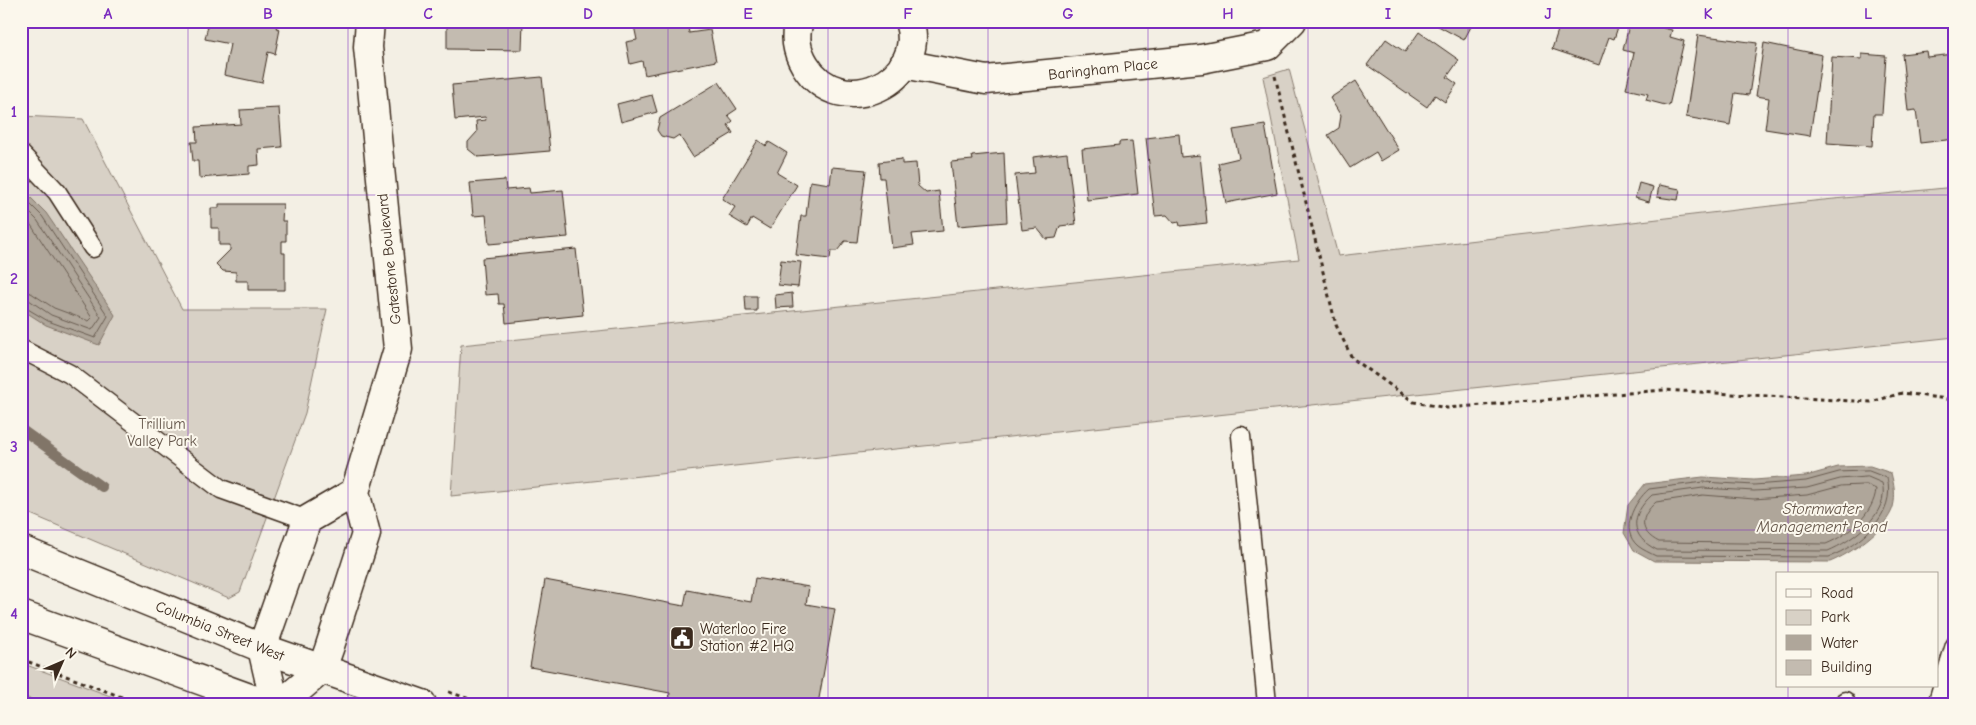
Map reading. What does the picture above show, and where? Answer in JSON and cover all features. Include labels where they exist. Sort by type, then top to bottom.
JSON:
[{"type":"street","name":"Gatestone Boulevard","points":[[355,492],[398,349],[368,47],[370,21]]},
{"type":"street","points":[[799,21],[796,34],[798,54],[812,77],[830,89],[848,94],[869,92],[888,83],[904,64],[911,45],[909,21]]},
{"type":"street","name":"Baringham Place","points":[[904,64],[986,80],[1201,59],[1267,46],[1292,21]]},
{"type":"street","points":[[275,704],[262,648],[307,520],[355,492],[366,534],[322,669],[281,704]]},
{"type":"street","name":"Columbia Street West","points":[[21,550],[262,648],[422,704]]},
{"type":"street","points":[[21,615],[266,704]]},
{"type":"lane","points":[[21,154],[58,192],[93,248]]},
{"type":"lane","points":[[21,349],[70,374],[221,489],[307,520]]},
{"type":"lane","points":[[1241,436],[1267,704]]},
{"type":"lane","points":[[1937,704],[1955,645]]},
{"type":"path","points":[[1274,72],[1336,325],[1352,358],[1414,402],[1447,408],[1495,406],[1664,390],[1871,402],[1902,393],[1955,400]]},
{"type":"path","points":[[21,659],[140,704]]},
{"type":"green space","points":[[1289,69],[1338,256],[1814,201],[1955,187],[1955,337],[451,496],[461,345],[1299,259],[1263,77]]},
{"type":"green space","name":"Trillium Valley Park","points":[[21,116],[83,119],[182,309],[327,309],[305,413],[240,592],[229,598],[21,510]]},
{"type":"green space","points":[[21,663],[132,704],[38,704],[21,694]]},
{"type":"water","points":[[21,188],[46,213],[115,315],[99,345],[46,325],[21,309]]},
{"type":"water","name":"Stormwater Management Pond","points":[[1870,466],[1891,473],[1894,490],[1893,507],[1883,524],[1867,540],[1830,562],[1654,561],[1634,550],[1624,533],[1628,505],[1645,484],[1703,477],[1754,480],[1806,476],[1838,467]]},
{"type":"building","points":[[209,21],[255,21],[277,26],[276,28],[280,29],[275,54],[268,52],[262,83],[224,75],[230,44],[205,39]]},
{"type":"building","points":[[447,21],[523,21],[522,50],[447,49]]},
{"type":"building","points":[[633,21],[687,21],[689,33],[710,30],[716,61],[645,75],[642,61],[630,64],[626,42],[637,40]]},
{"type":"building","points":[[1429,21],[1474,21],[1464,40]]},
{"type":"building","points":[[1561,21],[1620,21],[1614,39],[1609,37],[1599,65],[1552,49]]},
{"type":"building","points":[[1630,21],[1665,23],[1663,28],[1672,30],[1670,37],[1684,41],[1669,106],[1646,100],[1648,94],[1626,89],[1634,53],[1623,50]]},
{"type":"building","points":[[1419,32],[1459,60],[1447,77],[1457,84],[1445,102],[1435,95],[1427,107],[1367,65],[1386,39],[1405,52]]},
{"type":"building","points":[[1698,35],[1757,43],[1749,95],[1735,93],[1730,125],[1686,117]]},
{"type":"building","points":[[1764,43],[1822,55],[1810,136],[1765,129],[1769,98],[1756,96]]},
{"type":"building","points":[[1926,51],[1927,57],[1954,54],[1955,139],[1920,143],[1916,110],[1908,111],[1902,54]]},
{"type":"building","points":[[1862,54],[1886,56],[1882,114],[1874,114],[1872,146],[1827,143],[1832,57],[1862,59]]},
{"type":"building","points":[[542,77],[550,151],[478,157],[468,149],[468,142],[477,132],[476,121],[486,120],[485,117],[455,120],[452,85]]},
{"type":"building","points":[[1356,81],[1399,150],[1381,161],[1376,152],[1350,168],[1328,135],[1339,128],[1341,116],[1330,98]]},
{"type":"building","points":[[719,82],[737,109],[728,115],[733,121],[728,125],[733,133],[693,157],[679,135],[673,139],[661,136],[657,130],[660,118]]},
{"type":"building","points":[[652,95],[657,112],[621,122],[617,104]]},
{"type":"building","points":[[279,108],[282,147],[258,149],[259,165],[249,166],[249,174],[199,178],[198,161],[193,161],[191,142],[197,142],[196,127],[241,124],[240,110]]},
{"type":"building","points":[[1265,125],[1277,193],[1226,203],[1218,163],[1239,158],[1233,130]]},
{"type":"building","points":[[1179,134],[1181,157],[1200,155],[1207,223],[1180,226],[1179,222],[1174,223],[1167,215],[1155,216],[1146,138]]},
{"type":"building","points":[[758,140],[766,146],[769,142],[787,153],[777,173],[797,185],[770,229],[752,218],[747,227],[729,216],[735,207],[722,199]]},
{"type":"building","points":[[1132,141],[1138,194],[1087,200],[1082,149],[1119,145],[1119,142]]},
{"type":"building","points":[[1004,153],[1007,222],[958,226],[951,162],[973,160],[972,156]]},
{"type":"building","points":[[1067,153],[1076,224],[1060,226],[1056,238],[1046,239],[1037,228],[1022,230],[1015,175],[1035,173],[1033,157]]},
{"type":"building","points":[[902,159],[902,164],[916,163],[918,186],[926,193],[939,191],[943,231],[912,234],[914,245],[892,248],[884,178],[880,178],[879,162]]},
{"type":"building","points":[[832,167],[866,170],[857,242],[845,241],[837,251],[831,251],[830,259],[796,255],[801,216],[806,216],[810,181],[830,184]]},
{"type":"building","points":[[1951,168],[1955,168],[1955,189],[1954,189]]},
{"type":"building","points":[[505,180],[506,190],[529,188],[530,193],[563,190],[568,237],[489,244],[486,215],[473,216],[470,183]]},
{"type":"building","points":[[1639,183],[1653,187],[1649,202],[1635,198]]},
{"type":"building","points":[[1659,185],[1680,189],[1678,200],[1657,197]]},
{"type":"building","points":[[219,204],[283,204],[282,221],[286,221],[286,241],[282,241],[282,253],[285,253],[285,290],[248,290],[248,281],[236,281],[236,272],[223,271],[216,264],[230,250],[230,245],[219,245],[219,228],[211,228],[211,208],[219,208]]},
{"type":"building","points":[[576,249],[583,315],[506,323],[504,304],[499,304],[498,294],[485,295],[482,258]]},
{"type":"building","points":[[781,260],[801,262],[798,287],[778,285]]},
{"type":"building","points":[[792,293],[793,307],[776,308],[775,295]]},
{"type":"building","points":[[745,296],[757,296],[757,311],[746,311]]},
{"type":"building","name":"Waterloo Fire Station #2 HQ","points":[[755,578],[809,587],[806,604],[835,609],[818,704],[668,704],[670,693],[530,667],[545,580],[684,606],[687,590],[751,602]]},
{"type":"building","points":[[1342,700],[1354,704],[1341,704]]},
{"type":"waterway","points":[[21,429],[102,487]]},
{"type":"place","name":"Waterloo Fire Station #2 HQ","points":[[682,638]]}]
